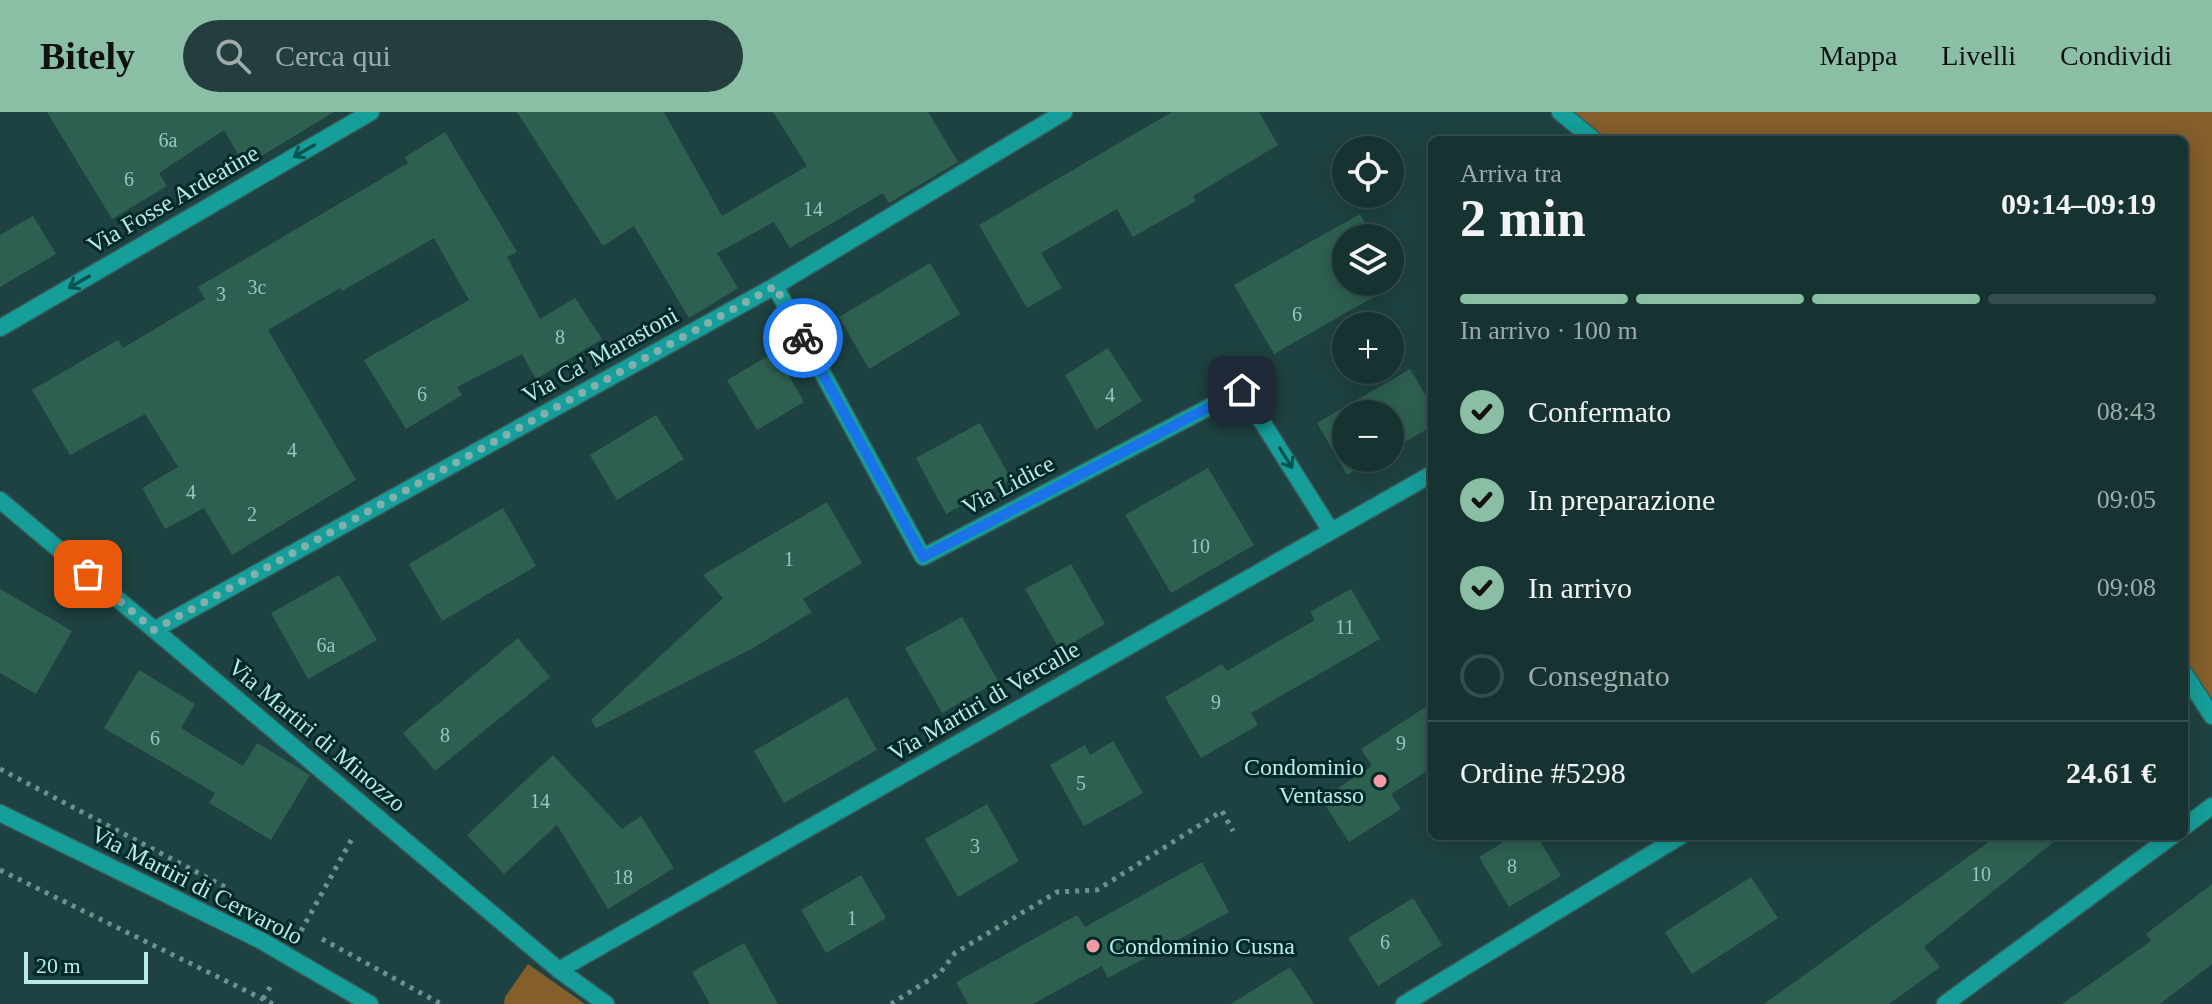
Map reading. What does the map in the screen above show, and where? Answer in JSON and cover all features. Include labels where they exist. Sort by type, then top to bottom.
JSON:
[{"type":"street","name":"Via Fosse Ardeatine","points":[[0,328],[371,112]]},
{"type":"street","name":"Via Ca' Marastoni","points":[[154,630],[775,286],[1064,112]]},
{"type":"street","points":[[1560,112],[1589,136]]},
{"type":"street","name":"Via Lidice","points":[[775,286],[923,557],[1242,390],[1331,531]]},
{"type":"street","name":"Via Martiri di Vercalle","points":[[559,970],[1428,476]]},
{"type":"street","name":"Via Martiri di Minozzo","points":[[0,500],[559,970],[606,1004]]},
{"type":"street","points":[[2188,679],[2212,716]]},
{"type":"street","points":[[2188,824],[2212,806]]},
{"type":"street","name":"Via Martiri di Cervarolo","points":[[0,813],[260,940],[370,1004]]},
{"type":"street","points":[[1404,1004],[1674,840]]},
{"type":"street","points":[[1945,1004],[2167,840]]},
{"type":"path","points":[[263,999],[368,809]]},
{"type":"path","points":[[891,1004],[940,973],[955,953],[1057,892],[1097,890],[1222,811],[1233,831]]},
{"type":"path","points":[[0,870],[273,1004]]},
{"type":"shaded area","points":[[1560,112],[2212,112],[2212,716],[2188,679],[2188,136],[1589,136]]},
{"type":"shaded area","points":[[528,964],[585,1004],[504,1004],[505,997]]},
{"type":"building","points":[[47,112],[334,112],[245,166],[224,130],[159,173],[167,186],[112,219]]},
{"type":"building","points":[[517,112],[664,112],[722,216],[807,166],[773,112],[928,112],[958,162],[889,203],[883,193],[790,248],[774,222],[717,253],[738,288],[689,318],[634,226],[603,246]]},
{"type":"building","points":[[1172,112],[1259,112],[1278,145],[1193,196],[1196,201],[1133,237],[1117,209],[1041,253],[1062,288],[1027,308],[979,225]]},
{"type":"building","points":[[445,132],[517,252],[507,257],[540,319],[575,298],[602,339],[536,379],[522,354],[457,387],[462,395],[406,429],[364,360],[469,300],[434,238],[268,330],[356,480],[232,555],[204,508],[165,529],[142,488],[178,467],[145,414],[70,455],[32,390],[118,340],[123,348],[205,299],[198,287],[408,163],[405,157]]},
{"type":"building","points":[[1360,214],[1366,224],[1342,224]]},
{"type":"building","points":[[33,216],[56,254],[0,287],[0,235]]},
{"type":"building","points":[[1332,230],[1332,296],[1376,296],[1348,312],[1332,312],[1332,321],[1274,354],[1234,285]]},
{"type":"building","points":[[930,263],[960,314],[869,369],[839,317]]},
{"type":"building","points":[[1108,348],[1142,401],[1096,430],[1065,375]]},
{"type":"building","points":[[775,352],[804,402],[757,430],[727,380]]},
{"type":"building","points":[[1410,369],[1428,399],[1428,428],[1404,443],[1404,400],[1357,400],[1384,384],[1404,384],[1404,372]]},
{"type":"building","points":[[1332,414],[1332,449],[1317,423]]},
{"type":"building","points":[[656,415],[684,459],[617,500],[590,455]]},
{"type":"building","points":[[980,423],[1011,479],[946,514],[916,458]]},
{"type":"building","points":[[1208,468],[1254,545],[1171,593],[1125,515]]},
{"type":"building","points":[[827,502],[862,563],[803,599],[812,612],[753,648],[596,728],[591,720],[723,598],[703,575]]},
{"type":"building","points":[[503,508],[536,566],[442,621],[409,564]]},
{"type":"building","points":[[1071,564],[1105,624],[1060,650],[1025,589]]},
{"type":"building","points":[[339,575],[377,640],[308,679],[271,613]]},
{"type":"building","points":[[0,589],[72,631],[36,694],[0,673]]},
{"type":"building","points":[[1351,589],[1380,639],[1251,713],[1258,725],[1201,758],[1165,697],[1222,664],[1227,671],[1315,620],[1310,612]]},
{"type":"building","points":[[962,617],[998,681],[942,713],[905,648]]},
{"type":"building","points":[[518,638],[550,677],[435,771],[403,733]]},
{"type":"building","points":[[139,670],[195,704],[181,728],[243,766],[257,743],[310,775],[271,840],[209,803],[215,793],[104,728]]},
{"type":"building","points":[[847,697],[877,750],[784,803],[754,751]]},
{"type":"building","name":"Condominio Ventasso","points":[[1428,706],[1428,771],[1391,794],[1401,809],[1349,842],[1321,799],[1372,766],[1361,749]]},
{"type":"building","points":[[1113,741],[1143,793],[1084,826],[1050,765],[1085,745],[1090,755]]},
{"type":"building","points":[[553,755],[622,829],[641,816],[674,868],[608,909],[557,825],[504,874],[467,835]]},
{"type":"building","points":[[987,804],[1019,861],[958,897],[925,839]]},
{"type":"building","points":[[1507,840],[1539,840],[1561,876],[1509,907],[1479,857]]},
{"type":"building","points":[[1991,840],[2056,840],[1924,947],[1940,967],[1889,1004],[1764,1004]]},
{"type":"building","name":"Condominio Cusna","points":[[1202,862],[1229,912],[1108,978],[1102,966],[1033,1004],[968,1004],[956,982],[1077,915],[1085,927]]},
{"type":"building","points":[[861,875],[886,918],[826,953],[801,910]]},
{"type":"building","points":[[1751,877],[1778,918],[1692,974],[1665,932]]},
{"type":"building","points":[[2212,884],[2212,964],[2160,1004],[2062,1004],[2151,941],[2146,934]]},
{"type":"building","points":[[1413,898],[1442,945],[1378,986],[1348,938]]},
{"type":"building","points":[[744,943],[778,1004],[710,1004],[692,972]]},
{"type":"building","points":[[1290,967],[1314,1004],[1231,1004]]},
{"type":"way so far","points":[[88,574],[154,630],[775,286],[803,338]]},
{"type":"place","name":"Condominio Ventasso","points":[[1380,781]]},
{"type":"place","name":"Condominio Cusna","points":[[1093,946]]},
{"type":"route","points":[[803,338],[923,557],[1242,390]]}]
